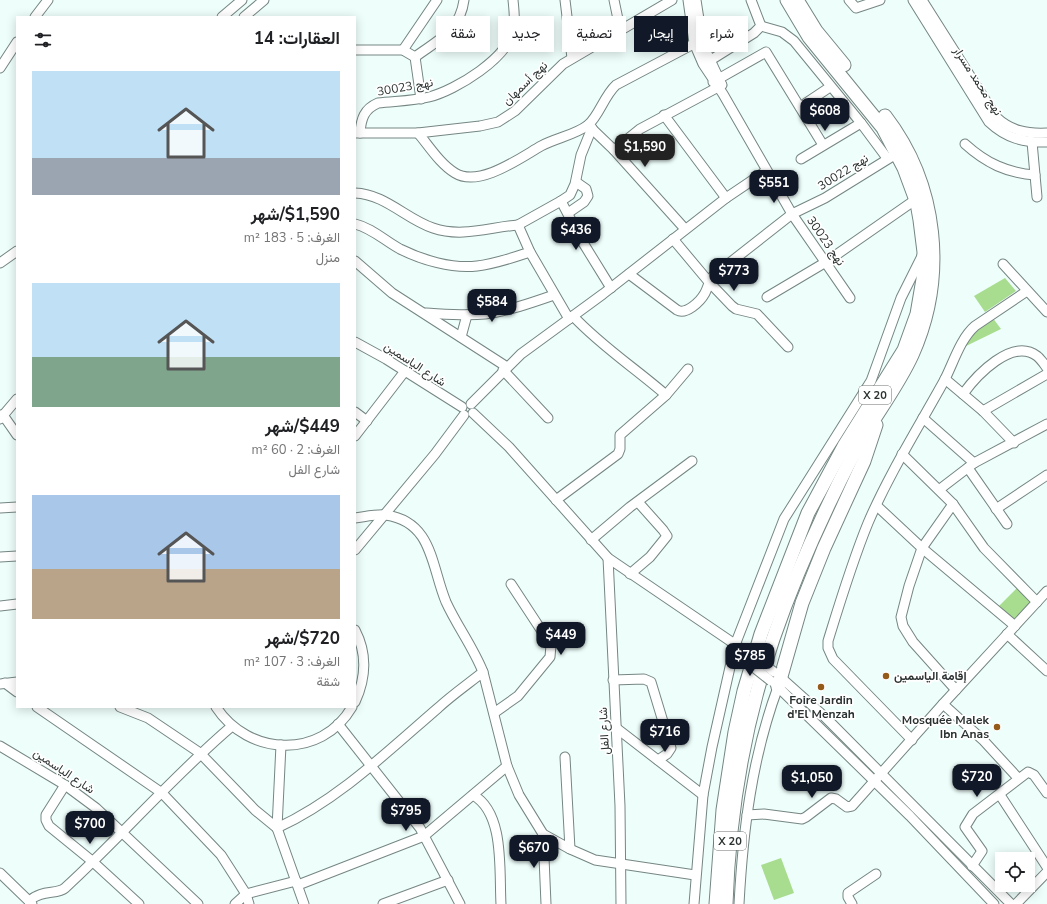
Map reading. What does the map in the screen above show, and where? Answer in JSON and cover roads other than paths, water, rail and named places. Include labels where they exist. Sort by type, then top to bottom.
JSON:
[{"type":"highway","name":"X 20","points":[[716,904],[717,871],[723,810],[736,732],[744,692],[761,634],[808,513],[844,446],[904,350],[917,314],[922,294],[924,252],[920,220],[910,182],[896,153],[875,117],[809,37],[787,0]]},
{"type":"highway","name":"X 20","points":[[726,904],[728,858],[747,730],[773,639],[803,562],[825,512],[855,451],[879,410],[899,381],[912,355],[926,316],[933,282],[934,251],[930,218],[919,178],[896,153],[886,117],[816,31],[798,0]]},
{"type":"highway","points":[[776,679],[802,603],[824,548],[864,461],[879,410]]},
{"type":"highway","points":[[732,904],[740,814],[738,784]]},
{"type":"highway","points":[[707,904],[708,894],[717,871]]},
{"type":"street","points":[[36,16],[48,0]]},
{"type":"street","points":[[226,16],[242,0]]},
{"type":"street","points":[[245,16],[264,0]]},
{"type":"street","points":[[403,50],[437,0]]},
{"type":"street","points":[[415,57],[454,28],[462,13],[464,0]]},
{"type":"street","name":"نهج 30023","points":[[357,133],[361,120],[372,105],[378,103],[421,99],[448,91],[472,77],[502,50],[510,38],[514,27],[513,0]]},
{"type":"street","points":[[565,0],[572,58]]},
{"type":"street","points":[[614,0],[617,16]]},
{"type":"street","name":"نهج أسمهان","points":[[626,26],[672,0]]},
{"type":"street","name":"نهج 30023","points":[[688,0],[696,33]]},
{"type":"street","name":"نهج 30023","points":[[696,0],[697,16]]},
{"type":"street","points":[[751,0],[761,26]]},
{"type":"street","points":[[853,3],[880,0]]},
{"type":"street","name":"نهج محمد مسرار","points":[[913,0],[988,122],[1009,136],[1032,142],[1047,142]]},
{"type":"street","name":"نهج محمد مسرار","points":[[922,0],[996,117],[1011,128],[1020,132],[1047,133]]},
{"type":"street","points":[[706,63],[754,33],[761,26]]},
{"type":"street","points":[[761,26],[789,35],[861,123],[896,153]]},
{"type":"street","points":[[356,193],[385,201],[423,224],[446,232],[460,233],[518,225],[570,195],[576,182],[581,155],[590,127],[608,94],[616,85],[651,68],[696,42]]},
{"type":"street","points":[[0,68],[16,44]]},
{"type":"street","points":[[356,50],[403,50],[415,57]]},
{"type":"street","name":"نهج أسمهان","points":[[357,133],[418,133],[480,126],[498,122],[515,111],[551,74],[582,52]]},
{"type":"street","name":"نهج 30023","points":[[702,52],[706,63],[766,171],[792,214],[850,298]]},
{"type":"street","points":[[614,150],[640,128],[719,85],[766,52],[824,145]]},
{"type":"street","points":[[415,57],[421,99]]},
{"type":"street","points":[[800,107],[830,87]]},
{"type":"street","points":[[664,115],[726,198]]},
{"type":"street","points":[[801,159],[861,123]]},
{"type":"street","points":[[418,133],[442,162],[455,173],[470,177],[479,177],[488,174],[557,138],[590,127]]},
{"type":"street","points":[[590,127],[614,150],[685,229]]},
{"type":"street","points":[[1032,142],[1038,197]]},
{"type":"street","points":[[965,144],[980,157],[998,167],[1010,171],[1035,175]]},
{"type":"street","name":"نهج 30022","points":[[629,274],[680,311],[688,310],[705,294],[709,282],[713,276],[792,214],[825,198],[896,153]]},
{"type":"street","points":[[356,549],[435,454],[468,410],[505,368],[611,288],[726,198],[766,171]]},
{"type":"street","points":[[568,213],[584,202],[588,196],[586,189],[576,182]]},
{"type":"street","points":[[767,297],[826,262],[915,200]]},
{"type":"street","points":[[561,201],[611,288]]},
{"type":"street","points":[[356,224],[370,229],[409,253],[427,260],[449,264],[475,266],[495,263],[530,252]]},
{"type":"street","points":[[518,225],[530,252],[554,295],[571,317],[600,343],[644,376],[666,395]]},
{"type":"street","points":[[673,239],[709,282],[736,310],[757,314],[788,347]]},
{"type":"street","points":[[0,263],[16,252]]},
{"type":"street","points":[[694,904],[695,875],[703,795],[712,747],[735,645],[784,519],[871,381],[901,298],[924,252]]},
{"type":"street","points":[[356,262],[392,293],[461,337],[505,368],[548,418]]},
{"type":"street","points":[[1003,264],[1047,312]]},
{"type":"street","points":[[912,740],[833,659],[828,648],[828,641],[847,580],[868,524],[902,454],[971,330],[1027,291]]},
{"type":"street","points":[[424,313],[467,315],[486,314],[516,308],[554,295]]},
{"type":"street","points":[[461,337],[467,315]]},
{"type":"street","name":"شارع الياسمين","points":[[356,343],[468,410],[509,447],[608,558],[735,645],[745,649],[776,679]]},
{"type":"street","points":[[964,394],[983,370],[1003,357],[1019,352],[1028,352],[1038,356],[1047,368]]},
{"type":"street","points":[[556,500],[618,454],[620,449],[620,435],[666,395],[688,369]]},
{"type":"street","points":[[356,435],[405,371]]},
{"type":"street","points":[[983,411],[1047,374]]},
{"type":"street","points":[[945,379],[983,411],[1014,443]]},
{"type":"street","points":[[16,400],[1,416],[16,434]]},
{"type":"street","points":[[356,413],[367,421]]},
{"type":"street","points":[[923,418],[971,466],[996,510],[1007,524]]},
{"type":"street","points":[[940,489],[971,466],[1047,424]]},
{"type":"street","points":[[902,454],[954,504],[984,548],[1038,600],[1047,605]]},
{"type":"street","points":[[591,540],[686,464],[692,462]]},
{"type":"street","points":[[996,510],[1047,475]]},
{"type":"street","points":[[630,574],[650,557],[667,536],[638,502]]},
{"type":"street","points":[[954,504],[922,548],[904,601],[901,617],[903,626],[912,642],[956,690]]},
{"type":"street","points":[[877,506],[922,548],[1015,626]]},
{"type":"street","points":[[0,508],[16,507]]},
{"type":"street","points":[[356,518],[385,515],[402,520],[413,526],[424,537],[447,603],[470,642],[483,672],[507,766],[519,795],[543,834],[546,904]]},
{"type":"street","points":[[0,557],[16,556]]},
{"type":"street","name":"شارع الفل","points":[[608,558],[622,864],[621,904]]},
{"type":"street","points":[[494,713],[518,696],[550,657],[552,652],[551,646],[511,584]]},
{"type":"street","points":[[747,815],[764,814],[802,819],[831,798],[849,807],[852,806],[1047,591]]},
{"type":"street","points":[[0,606],[16,604]]},
{"type":"street","points":[[356,633],[362,651],[364,669],[361,686],[356,699]]},
{"type":"street","points":[[1007,634],[1047,671]]},
{"type":"street","points":[[735,645],[742,658],[776,679],[825,717],[1011,904]]},
{"type":"street","points":[[277,828],[314,808],[371,766],[440,706],[483,672]]},
{"type":"street","points":[[613,680],[644,679],[651,682],[671,748],[667,754],[658,760]]},
{"type":"street","points":[[776,679],[874,782],[910,816],[994,904]]},
{"type":"street","points":[[739,904],[747,815],[752,779],[776,679]]},
{"type":"street","points":[[2,684],[16,682]]},
{"type":"street","points":[[2,684],[16,691]]},
{"type":"street","points":[[943,704],[984,741],[1018,778]]},
{"type":"street","points":[[38,708],[162,793],[210,842],[231,869],[246,894],[249,904]]},
{"type":"street","points":[[123,708],[148,718],[200,753],[255,810],[277,828]]},
{"type":"street","points":[[217,708],[232,726],[255,740],[281,746],[307,742],[324,735],[338,724],[351,708]]},
{"type":"street","points":[[338,724],[409,814],[424,836],[460,904]]},
{"type":"street","points":[[0,873],[30,903],[36,894],[63,890],[162,793],[200,753],[232,726]]},
{"type":"street","points":[[615,727],[703,795]]},
{"type":"street","name":"شارع الياسمين","points":[[0,746],[65,785],[96,808],[198,904]]},
{"type":"street","points":[[281,746],[277,828],[304,904]]},
{"type":"street","points":[[565,757],[570,849]]},
{"type":"street","points":[[235,904],[246,894],[297,883],[424,836],[507,766]]},
{"type":"street","points":[[972,866],[982,851],[965,830],[966,823],[973,814],[1000,795],[1018,778],[1028,772],[1032,773],[1047,793]]},
{"type":"street","points":[[65,785],[46,815],[46,820],[49,826],[92,861],[140,904]]},
{"type":"street","points":[[473,795],[485,804],[494,819],[498,842],[501,904]]},
{"type":"street","points":[[1000,795],[1047,872],[1016,904]]},
{"type":"street","points":[[543,834],[570,849],[595,860],[695,875]]},
{"type":"street","points":[[852,904],[848,897],[848,893],[876,874]]},
{"type":"street","points":[[383,904],[448,880]]},
{"type":"place","name":"إقامة الياسمين","points":[[886,676]]},
{"type":"place","name":"Foire Jardin d'El Menzah","points":[[821,687]]},
{"type":"place","name":"Mosquée Malek Ibn Anas","points":[[997,727]]}]
